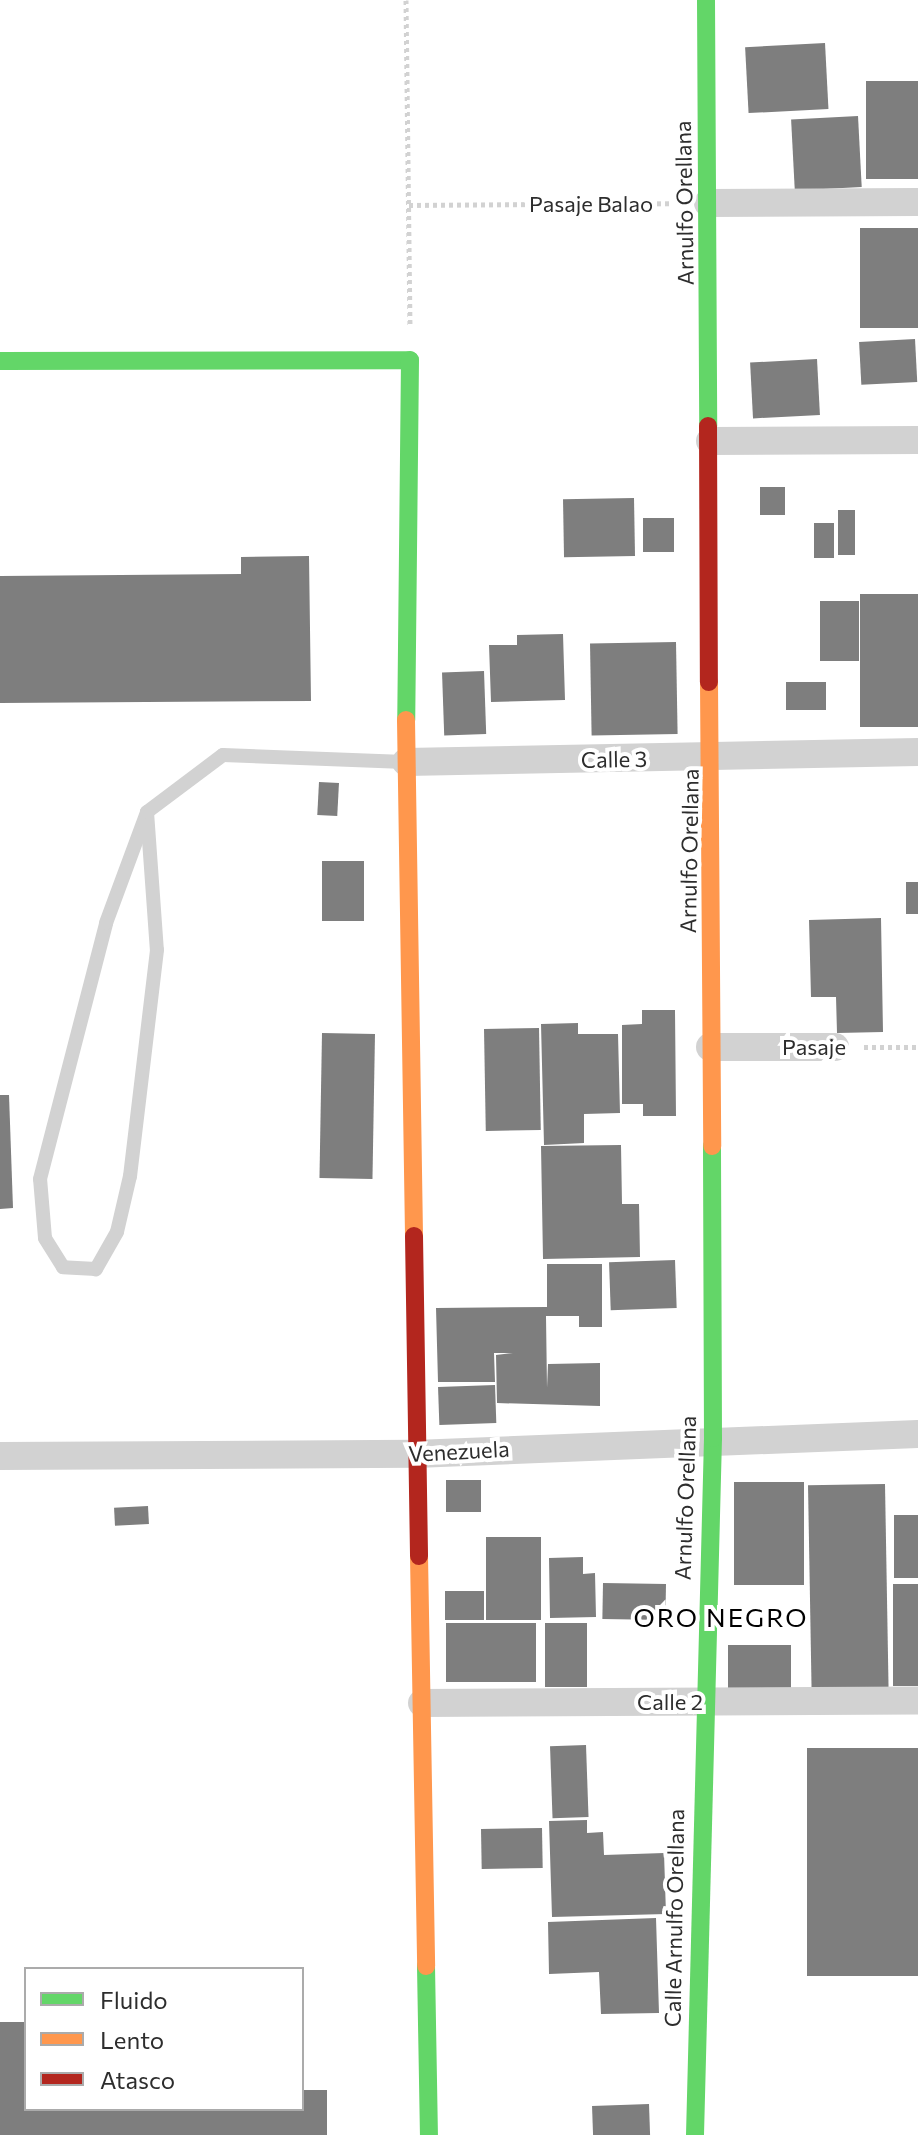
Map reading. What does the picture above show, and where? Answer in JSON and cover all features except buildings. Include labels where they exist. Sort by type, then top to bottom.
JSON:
[{"type":"street","name":"Arnulfo Orellana","points":[[701,1702],[713,1438],[710,1047],[714,758],[706,0]]},
{"type":"street","points":[[708,203],[918,202]]},
{"type":"street","points":[[0,361],[410,360],[406,762],[415,1454],[429,2135]]},
{"type":"street","points":[[710,441],[918,440]]},
{"type":"street","name":"Calle 3","points":[[406,762],[918,752]]},
{"type":"street","name":"Pasaje","points":[[710,1047],[835,1047]]},
{"type":"street","name":"Venezuela","points":[[0,1456],[415,1454],[713,1438],[918,1434]]},
{"type":"street","name":"Calle 2","points":[[422,1703],[918,1700]]},
{"type":"street","name":"Calle Arnulfo Orellana","points":[[695,2135],[701,1702]]},
{"type":"lane","points":[[147,812],[157,950],[130,1176],[117,1232],[96,1269],[63,1267],[45,1238],[40,1179],[106,923],[147,812],[223,755],[406,762]]},
{"type":"path","points":[[406,0],[410,360]]},
{"type":"path","name":"Pasaje Balao","points":[[409,205],[708,203]]},
{"type":"path","name":"Pasaje","points":[[835,1047],[918,1047]]},
{"type":"traffic: fast","points":[[706,0],[708,426]]},
{"type":"traffic: fast","points":[[0,361],[410,360],[406,720]]},
{"type":"traffic: fast","points":[[695,2135],[713,1438],[712,1146]]},
{"type":"traffic: fast","points":[[426,1966],[429,2135]]},
{"type":"traffic: slow","points":[[709,682],[712,1146]]},
{"type":"traffic: slow","points":[[406,720],[414,1236]]},
{"type":"traffic: slow","points":[[419,1556],[426,1966]]},
{"type":"traffic: jam","points":[[708,426],[709,682]]},
{"type":"traffic: jam","points":[[414,1236],[419,1556]]},
{"type":"district","name":"ORO NEGRO","points":[[721,1617]]}]
